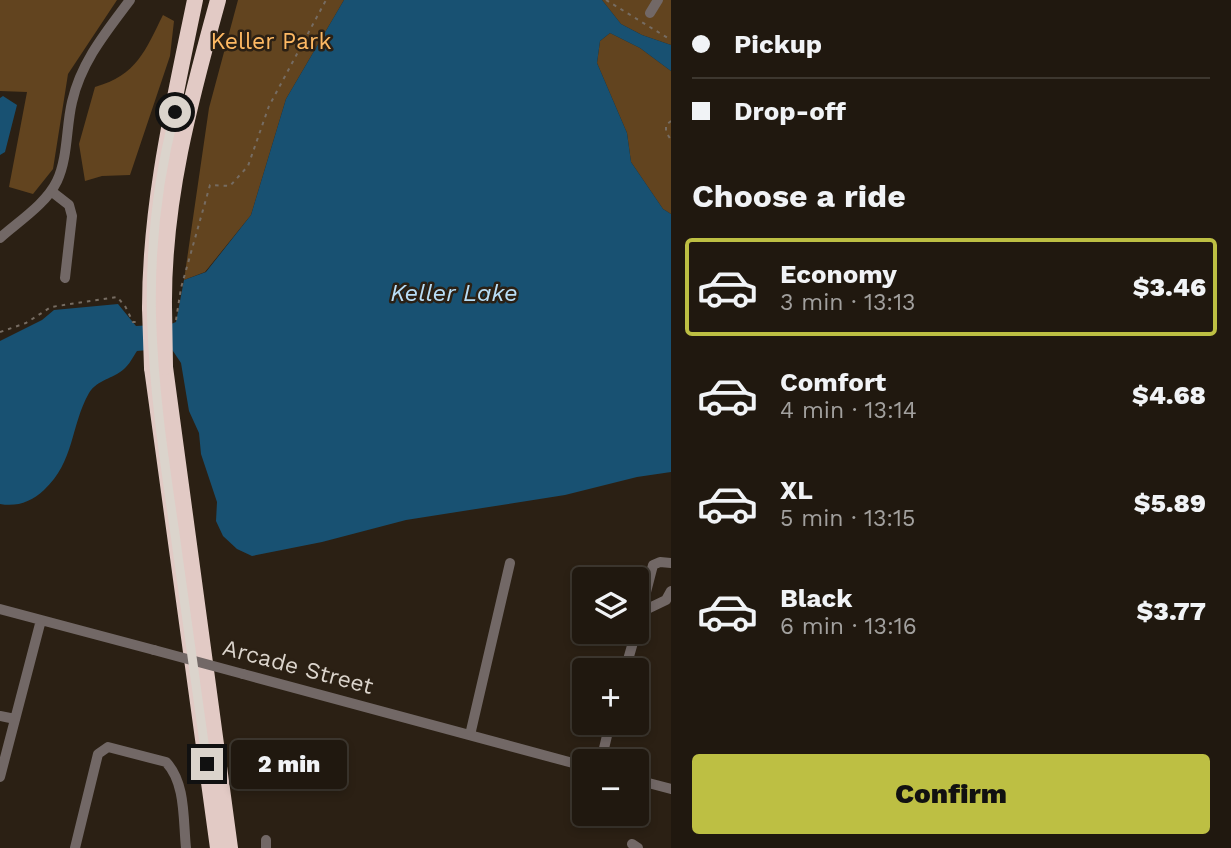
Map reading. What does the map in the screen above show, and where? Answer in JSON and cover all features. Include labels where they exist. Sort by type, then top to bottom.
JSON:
[{"type":"highway","points":[[195,0],[163,158],[152,241],[159,368],[218,848]]},
{"type":"highway","points":[[163,158],[205,0]]},
{"type":"highway","points":[[157,307],[169,212],[187,110],[218,0]]},
{"type":"highway","points":[[187,110],[227,0]]},
{"type":"highway","points":[[159,368],[228,815],[230,848]]},
{"type":"street","points":[[0,238],[51,191],[61,171],[72,101],[82,71],[99,40],[130,0]]},
{"type":"street","points":[[650,13],[658,0]]},
{"type":"street","points":[[51,191],[69,205],[72,216],[65,278]]},
{"type":"street","points":[[649,579],[653,565],[660,562],[671,563]]},
{"type":"street","points":[[470,735],[510,563]]},
{"type":"street","points":[[649,608],[666,600],[671,591]]},
{"type":"street","name":"Arcade Street","points":[[0,609],[572,763]]},
{"type":"street","points":[[0,777],[41,620]]},
{"type":"street","points":[[0,716],[15,719]]},
{"type":"street","points":[[75,848],[98,754],[108,747],[166,761],[171,766],[179,783],[186,848]]},
{"type":"street","points":[[649,783],[671,789]]},
{"type":"path","points":[[172,321],[176,320],[181,288],[210,185],[230,186],[248,166],[269,106],[326,0]]},
{"type":"path","points":[[607,1],[671,40]]},
{"type":"path","points":[[671,121],[666,125],[666,132],[671,140]]},
{"type":"path","points":[[0,332],[26,323],[51,307],[117,297],[133,322]]},
{"type":"green space","points":[[0,0],[117,0],[68,74],[53,169],[33,194],[9,187],[27,92],[0,91]]},
{"type":"green space","name":"Keller Park","points":[[238,0],[344,0],[286,99],[251,215],[205,272],[184,280],[209,108]]},
{"type":"green space","points":[[602,0],[671,0],[671,45],[621,24]]},
{"type":"green space","points":[[163,15],[174,21],[170,56],[130,175],[102,176],[85,181],[79,144],[95,87],[121,76],[138,60]]},
{"type":"green space","points":[[610,33],[640,48],[671,71],[671,214],[663,209],[631,162],[627,133],[597,63],[600,41]]},
{"type":"water","name":"Keller Lake","points":[[344,0],[602,0],[621,24],[671,45],[671,71],[640,48],[610,33],[600,41],[597,63],[627,133],[631,162],[663,209],[671,214],[671,472],[637,477],[565,495],[406,520],[322,542],[252,556],[237,549],[223,536],[216,521],[217,502],[201,454],[199,433],[189,411],[181,363],[171,348],[137,351],[124,369],[93,388],[83,406],[67,456],[54,479],[34,498],[18,504],[0,504],[0,341],[42,320],[54,310],[118,304],[136,326],[176,322],[184,280],[206,272],[251,215],[286,99]]},
{"type":"water","points":[[3,96],[17,105],[5,152],[0,155],[0,98]]},
{"type":"route","points":[[175,112],[163,158],[152,241],[152,368],[207,764]]}]
